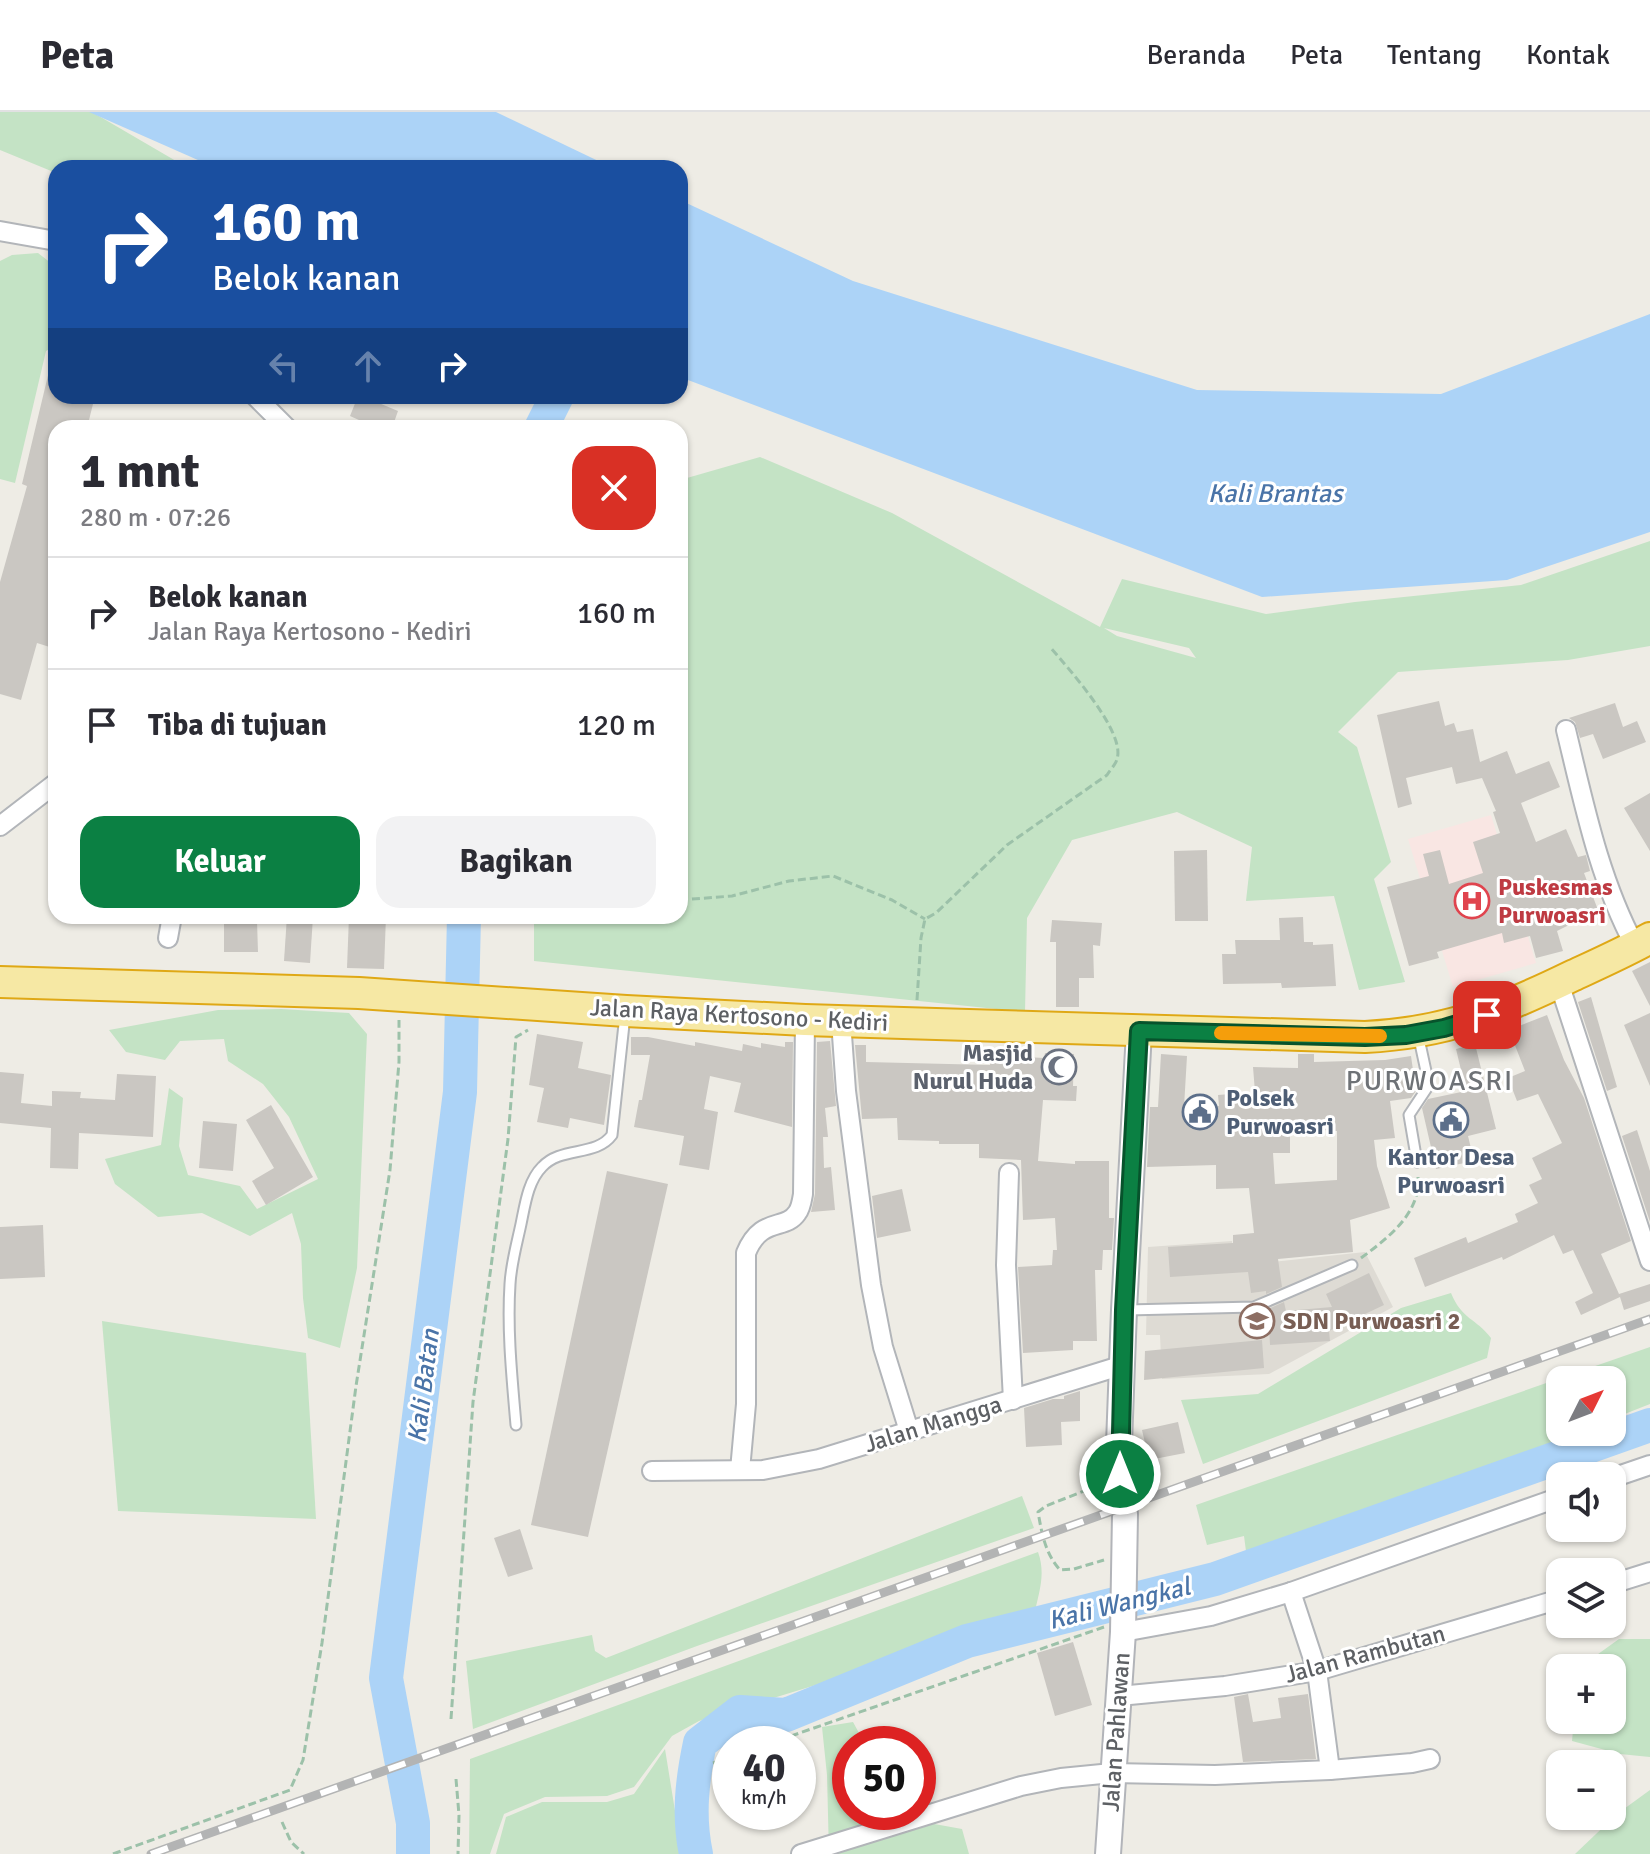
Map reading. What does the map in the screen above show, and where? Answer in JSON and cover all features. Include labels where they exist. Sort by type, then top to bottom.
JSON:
[{"type":"highway","name":"Jalan Raya Kertosono - Kediri","points":[[0,982],[359,993],[402,1004],[529,1015],[626,1011],[916,1024],[1365,1037],[1418,1033],[1487,1015],[1643,942]]},
{"type":"main road","name":"Jalan Pahlawan","points":[[1108,1854],[1123,1625],[1124,1310],[1139,1031]]},
{"type":"street","points":[[0,231],[48,240]]},
{"type":"street","points":[[263,404],[279,420]]},
{"type":"street","points":[[1566,730],[1611,897],[1643,942]]},
{"type":"street","points":[[0,826],[48,789]]},
{"type":"street","points":[[168,938],[171,924]]},
{"type":"street","points":[[1559,983],[1650,1261]]},
{"type":"street","points":[[740,1470],[746,1404],[746,1253],[753,1237],[795,1216],[800,1208],[803,1194],[805,1020]]},
{"type":"street","points":[[841,1021],[849,1120],[871,1285],[883,1347],[909,1431]]},
{"type":"street","points":[[1009,1173],[1006,1265],[1013,1400]]},
{"type":"street","name":"Jalan Mangga","points":[[652,1471],[763,1470],[819,1459],[1123,1365]]},
{"type":"street","points":[[1626,1473],[1650,1465]]},
{"type":"street","points":[[1123,1625],[1211,1616],[1291,1592],[1546,1502]]},
{"type":"street","points":[[1626,1580],[1650,1572]]},
{"type":"street","points":[[1291,1592],[1317,1671],[1330,1770]]},
{"type":"street","name":"Jalan Rambutan","points":[[1119,1696],[1225,1686],[1317,1671],[1546,1603]]},
{"type":"street","points":[[801,1854],[1021,1786],[1061,1778],[1112,1773],[1215,1775],[1330,1770],[1430,1759]]},
{"type":"lane","points":[[516,1425],[510,1280],[527,1194],[544,1164],[565,1152],[597,1147],[612,1135],[626,1011]]},
{"type":"lane","points":[[1417,1162],[1409,1115],[1429,1085],[1418,1033]]},
{"type":"lane","points":[[1124,1310],[1254,1307],[1352,1265]]},
{"type":"path","points":[[916,1024],[925,919],[936,913],[1007,845],[1107,775],[1118,758],[1116,736],[1080,683],[1050,647]]},
{"type":"path","points":[[688,899],[732,896],[789,881],[833,876],[892,900],[925,919]]},
{"type":"path","points":[[113,1854],[290,1790],[303,1760],[390,1170],[402,1004]]},
{"type":"path","points":[[451,1719],[473,1402],[508,1139],[516,1037],[529,1015]]},
{"type":"path","points":[[1352,1265],[1380,1244],[1409,1214],[1419,1191],[1417,1162]]},
{"type":"path","points":[[1122,1494],[1106,1483],[1038,1512],[1044,1545],[1060,1570],[1124,1563]]},
{"type":"path","points":[[816,1727],[1105,1627],[1123,1625]]},
{"type":"path","points":[[456,1779],[458,1854]]},
{"type":"path","points":[[282,1822],[291,1842],[304,1854]]},
{"type":"shaded area","name":"Puskesmas Purwoasri","points":[[1491,815],[1536,963],[1453,987],[1408,839]]},
{"type":"shaded area","name":"SDN Purwoasri 2","points":[[1232,1241],[1234,1266],[1365,1252],[1393,1307],[1269,1374],[1162,1379],[1160,1335],[1146,1335],[1148,1247]]},
{"type":"green space","points":[[0,112],[92,112],[174,160],[48,160],[48,170],[0,150]]},
{"type":"green space","points":[[38,253],[48,261],[48,350],[15,483],[0,479],[0,261],[12,255]]},
{"type":"green space","points":[[760,457],[892,513],[1100,627],[1122,579],[1266,614],[1521,585],[1650,541],[1650,646],[1568,660],[1398,672],[1338,732],[1357,747],[1391,862],[1374,879],[1405,982],[1359,990],[1334,896],[1246,901],[1252,847],[1177,812],[1072,840],[1027,918],[1025,1012],[534,961],[534,924],[688,924],[688,478]],"holes":[[[1104,628],[1189,648],[1196,658],[1117,636]]]},
{"type":"green space","points":[[281,1009],[349,1013],[367,1034],[357,1268],[340,1348],[308,1338],[301,1244],[292,1213],[250,1236],[202,1213],[158,1217],[115,1184],[105,1159],[161,1145],[169,1088],[183,1098],[179,1146],[188,1175],[240,1186],[257,1209],[318,1179],[289,1117],[263,1084],[228,1061],[224,1039],[180,1041],[165,1060],[126,1052],[109,1030],[218,1010]]},
{"type":"green space","points":[[1451,1293],[1460,1309],[1491,1338],[1487,1358],[1203,1464],[1181,1400],[1258,1394],[1401,1308]]},
{"type":"green space","points":[[102,1321],[306,1353],[316,1519],[118,1511]]},
{"type":"green space","points":[[1650,1347],[1650,1404],[1626,1413],[1626,1366],[1595,1366]]},
{"type":"green space","points":[[1546,1383],[1546,1444],[1247,1559],[1244,1536],[1207,1545],[1196,1505]]},
{"type":"green space","points":[[1022,1496],[1034,1528],[697,1646],[473,1729],[466,1661],[592,1635],[595,1651],[606,1658]]},
{"type":"green space","points":[[1038,1552],[1042,1576],[1034,1615],[699,1721],[672,1736],[634,1787],[607,1796],[545,1797],[504,1814],[490,1854],[469,1854],[470,1759]]},
{"type":"green space","points":[[1619,1639],[1650,1639],[1650,1757],[1626,1755],[1626,1750],[1605,1750],[1572,1741],[1573,1734],[1626,1734],[1626,1654],[1598,1654]]},
{"type":"green space","points":[[853,1722],[855,1726],[832,1726],[832,1830],[936,1830],[936,1824],[962,1829],[969,1854],[829,1854],[822,1727]]},
{"type":"green space","points":[[665,1749],[682,1854],[496,1854],[506,1817],[542,1802],[607,1802],[634,1794]]},
{"type":"green space","points":[[1650,1790],[1650,1854],[1575,1854],[1600,1830],[1626,1830],[1626,1807]]},
{"type":"water","points":[[89,112],[496,112],[596,160],[198,160]]},
{"type":"water","name":"Kali Brantas","points":[[688,204],[853,281],[1197,390],[1441,394],[1650,314],[1650,532],[1507,580],[1262,597],[688,380]]},
{"type":"building","points":[[48,375],[48,404],[93,404],[89,420],[48,420],[48,646],[37,643],[21,700],[0,694],[0,582],[27,486],[22,484]]},
{"type":"building","points":[[355,404],[381,404],[398,411],[395,420],[359,420],[350,416]]},
{"type":"building","points":[[1439,701],[1445,726],[1454,723],[1457,732],[1473,729],[1480,762],[1507,751],[1516,774],[1549,761],[1560,787],[1521,803],[1536,842],[1566,829],[1578,857],[1586,855],[1590,871],[1584,873],[1598,910],[1572,920],[1573,923],[1557,931],[1563,951],[1536,958],[1530,936],[1504,943],[1502,933],[1437,952],[1439,958],[1409,966],[1387,887],[1429,876],[1423,854],[1440,850],[1449,884],[1483,873],[1473,842],[1500,833],[1493,812],[1496,811],[1482,778],[1456,784],[1452,767],[1406,778],[1412,804],[1398,808],[1377,715]]},
{"type":"building","points":[[1615,703],[1623,727],[1637,721],[1646,742],[1603,759],[1593,734],[1580,738],[1575,722],[1569,718]]},
{"type":"building","points":[[1650,793],[1650,851],[1624,808]]},
{"type":"building","points":[[1207,850],[1208,921],[1175,921],[1174,851]]},
{"type":"building","points":[[1303,917],[1304,942],[1333,944],[1336,986],[1282,988],[1281,983],[1223,984],[1222,954],[1236,954],[1235,940],[1280,940],[1279,918]]},
{"type":"building","points":[[1052,920],[1102,923],[1100,946],[1093,945],[1094,978],[1079,978],[1079,1007],[1056,1007],[1056,942],[1050,942]]},
{"type":"building","points":[[224,924],[257,924],[258,952],[224,952]]},
{"type":"building","points":[[286,924],[312,924],[310,963],[284,961]]},
{"type":"building","points":[[349,924],[386,924],[384,969],[347,968]]},
{"type":"building","points":[[1650,962],[1650,1006],[1632,971]]},
{"type":"building","points":[[1591,997],[1617,1087],[1607,1091],[1578,1002]]},
{"type":"building","points":[[1650,1013],[1650,1086],[1624,1025]]},
{"type":"building","points":[[1547,1015],[1564,1060],[1584,1098],[1631,1241],[1601,1254],[1619,1294],[1650,1284],[1650,1301],[1624,1310],[1620,1297],[1581,1315],[1575,1302],[1593,1293],[1573,1250],[1563,1254],[1554,1235],[1503,1260],[1502,1257],[1425,1287],[1414,1258],[1466,1237],[1468,1243],[1518,1222],[1515,1214],[1538,1203],[1529,1185],[1542,1179],[1532,1158],[1562,1143],[1538,1094],[1517,1101],[1508,1078],[1525,1071],[1509,1030]]},
{"type":"building","points":[[537,1034],[583,1042],[578,1068],[611,1075],[604,1125],[570,1118],[568,1128],[537,1122],[544,1088],[529,1085]]},
{"type":"building","points":[[631,1037],[695,1046],[695,1042],[742,1051],[743,1044],[761,1048],[761,1043],[785,1047],[785,1042],[793,1042],[792,1127],[734,1112],[741,1083],[710,1076],[704,1109],[718,1112],[709,1170],[679,1165],[684,1136],[634,1127],[650,1055],[631,1055]]},
{"type":"building","points":[[830,1041],[836,1106],[825,1108],[828,1137],[823,1137],[824,1168],[831,1167],[835,1210],[811,1212],[815,1194],[817,1042]]},
{"type":"building","points":[[1475,1044],[1496,1129],[1468,1136],[1474,1161],[1436,1169],[1422,1108],[1428,1099],[1466,1091],[1456,1049]]},
{"type":"building","points":[[855,1045],[866,1045],[866,1062],[990,1065],[991,1055],[1044,1058],[1045,1053],[1074,1054],[1076,1101],[1043,1100],[1038,1161],[1075,1164],[1075,1161],[1109,1161],[1109,1218],[1114,1218],[1112,1250],[1103,1250],[1102,1270],[1095,1270],[1097,1341],[1073,1341],[1073,1350],[1023,1353],[1018,1267],[1052,1265],[1053,1250],[1057,1250],[1055,1218],[1023,1220],[1021,1160],[979,1158],[979,1144],[898,1140],[897,1118],[862,1119]]},
{"type":"building","points":[[1161,1054],[1187,1056],[1184,1107],[1219,1106],[1218,1095],[1255,1092],[1253,1067],[1298,1068],[1298,1054],[1314,1054],[1314,1062],[1411,1056],[1416,1091],[1411,1098],[1390,1101],[1395,1138],[1374,1140],[1377,1166],[1390,1208],[1350,1220],[1353,1252],[1278,1259],[1282,1287],[1266,1294],[1266,1291],[1251,1293],[1248,1272],[1170,1277],[1168,1247],[1233,1243],[1233,1235],[1254,1233],[1249,1188],[1216,1189],[1216,1165],[1147,1167],[1150,1107],[1158,1107]],"holes":[[[1290,1128],[1337,1131],[1337,1180],[1275,1184],[1273,1153],[1290,1153]]]},
{"type":"building","points":[[0,1072],[24,1074],[21,1103],[52,1106],[52,1091],[81,1092],[80,1098],[115,1100],[117,1074],[156,1076],[153,1137],[79,1133],[78,1169],[50,1168],[51,1128],[0,1123]]},
{"type":"building","points":[[271,1105],[313,1177],[266,1205],[252,1181],[274,1168],[246,1120]]},
{"type":"building","points":[[203,1121],[237,1124],[233,1171],[199,1168]]},
{"type":"building","points":[[1637,1130],[1650,1171],[1650,1222],[1622,1136]]},
{"type":"building","points":[[607,1171],[668,1184],[588,1537],[531,1525]]},
{"type":"building","points":[[902,1189],[911,1231],[877,1238],[872,1196]]},
{"type":"building","points":[[43,1225],[45,1277],[0,1279],[0,1227]]},
{"type":"building","points":[[1369,1273],[1384,1305],[1329,1331],[1330,1341],[1270,1345],[1268,1309],[1284,1302],[1286,1311],[1332,1307],[1326,1294]]},
{"type":"building","points":[[1262,1340],[1264,1368],[1144,1380],[1145,1351]]},
{"type":"building","points":[[1080,1391],[1080,1421],[1061,1422],[1062,1445],[1026,1447],[1024,1408],[1053,1399],[1064,1399],[1064,1396]]},
{"type":"building","points":[[1178,1422],[1185,1453],[1149,1460],[1142,1430]]},
{"type":"building","points":[[520,1529],[533,1569],[508,1577],[494,1538]]},
{"type":"building","points":[[1073,1642],[1092,1705],[1055,1716],[1037,1653]]},
{"type":"building","points":[[1248,1694],[1253,1722],[1281,1718],[1278,1698],[1308,1694],[1316,1759],[1243,1762],[1234,1697]]},
{"type":"waterway","name":"Kali Batan","points":[[545,420],[553,404]]},
{"type":"waterway","name":"Kali Batan","points":[[413,1854],[413,1823],[386,1678],[460,1092],[464,924]]},
{"type":"waterway","name":"Kali Wangkal","points":[[696,1854],[692,1798],[700,1743],[740,1712],[786,1715],[967,1641],[1215,1579],[1650,1425]]},
{"type":"railway","points":[[151,1854],[1650,1319]]},
{"type":"slow traffic","points":[[1221,1033],[1380,1036]]},
{"type":"place","name":"Puskesmas Purwoasri","points":[[1472,901]]},
{"type":"place","name":"Masjid Nurul Huda","points":[[1059,1067]]},
{"type":"place","name":"Polsek Purwoasri","points":[[1200,1112]]},
{"type":"place","name":"Kantor Desa Purwoasri","points":[[1451,1120]]},
{"type":"place","name":"SDN Purwoasri 2","points":[[1257,1321]]},
{"type":"district","name":"PURWOASRI","points":[[1430,1080]]},
{"type":"route","points":[[1120,1474],[1124,1310],[1139,1031],[1365,1037],[1406,1035],[1487,1015]]}]
